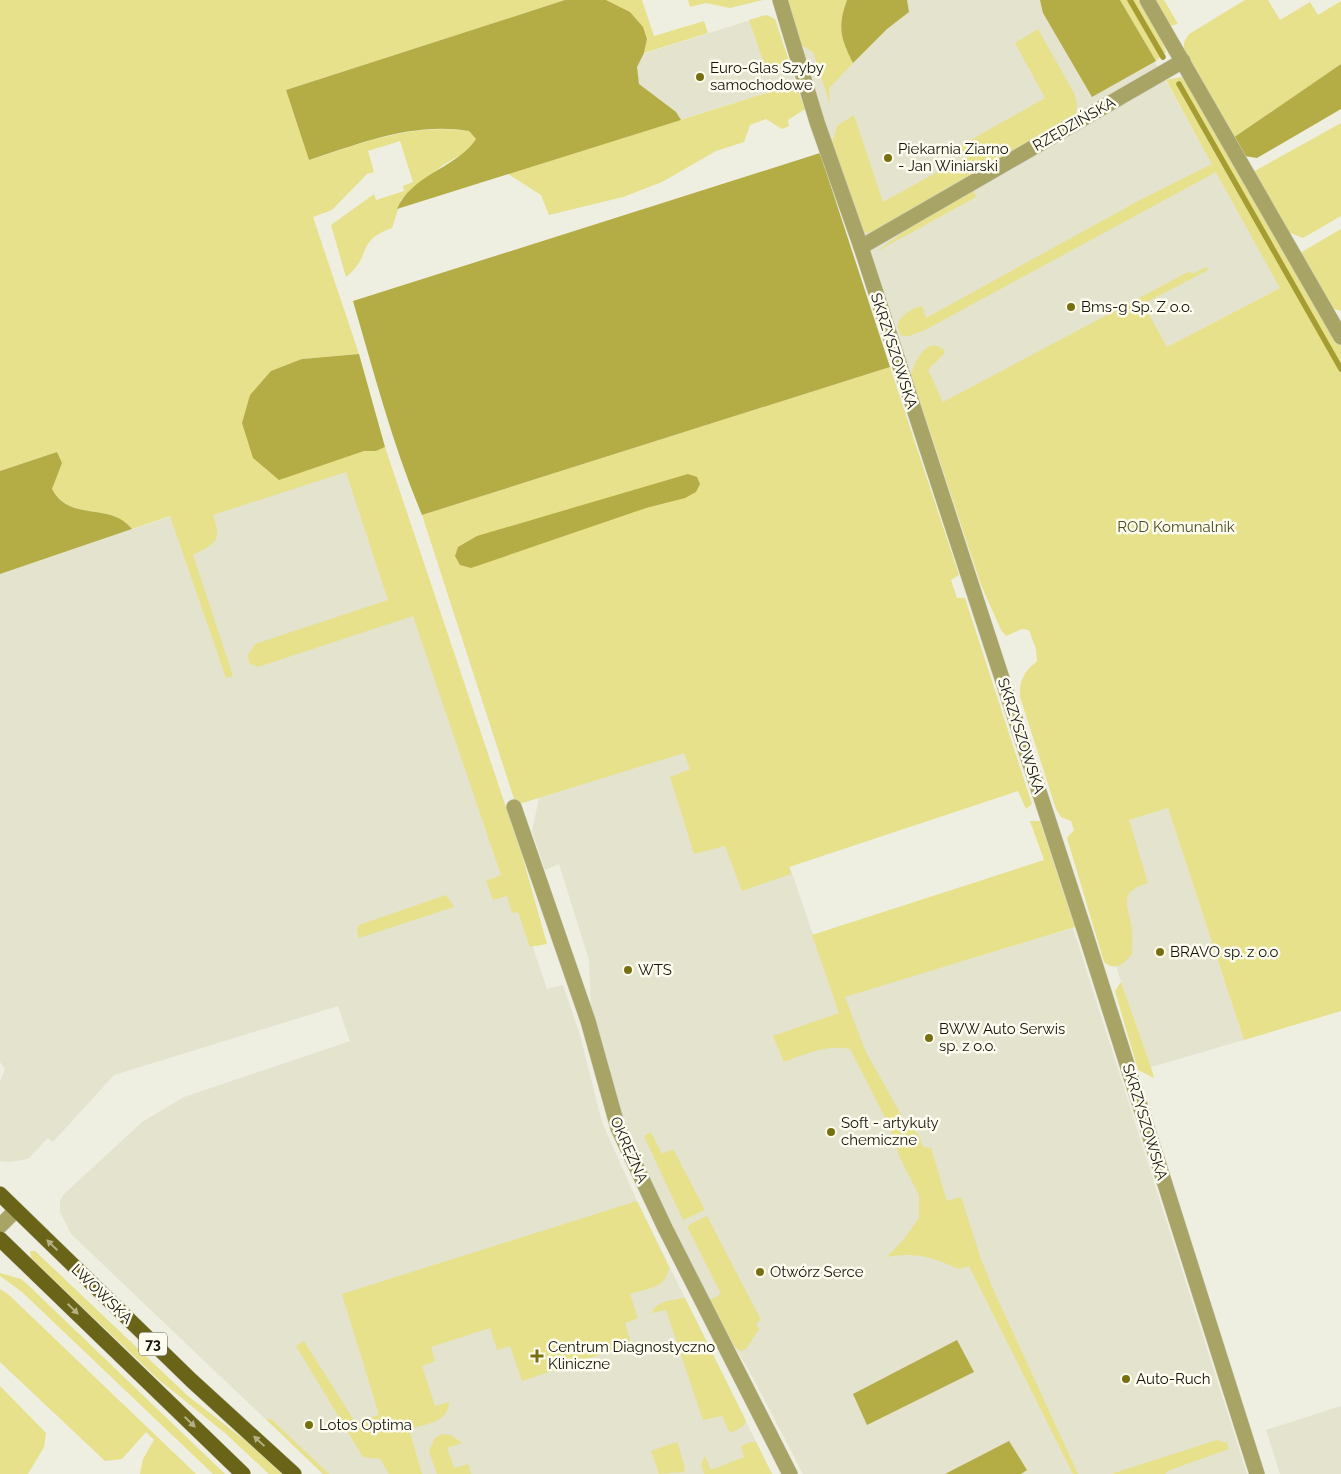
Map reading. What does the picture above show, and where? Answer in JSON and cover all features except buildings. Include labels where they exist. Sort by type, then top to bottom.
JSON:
[{"type":"main road","name":"LWOWSKA","points":[[0,1194],[191,1380],[294,1474]]},
{"type":"main road","name":"LWOWSKA","points":[[0,1239],[243,1474]]},
{"type":"street","name":"SKRZYSZOWSKA","points":[[780,0],[817,122],[861,247],[1084,929],[1257,1474]]},
{"type":"street","points":[[1147,0],[1184,61],[1341,337]]},
{"type":"street","name":"RZĘDZIŃSKA","points":[[861,247],[1184,61]]},
{"type":"street","name":"OKRĘŻNA","points":[[514,807],[588,1021],[618,1128],[665,1228],[790,1474]]},
{"type":"street","points":[[0,1226],[16,1210]]},
{"type":"shaded area","points":[[565,0],[606,0],[630,12],[643,27],[647,39],[644,53],[637,67],[639,84],[676,112],[681,120],[397,209],[413,187],[468,149],[476,139],[469,131],[428,129],[408,132],[368,141],[309,160],[286,90]]},
{"type":"shaded area","points":[[783,0],[1120,0],[1257,242],[1280,288],[1167,347],[1143,305],[935,414],[911,375]]},
{"type":"shaded area","points":[[847,0],[907,0],[909,12],[887,29],[853,63],[843,40],[841,25]]},
{"type":"shaded area","points":[[1040,0],[1120,0],[1156,61],[1092,97],[1043,13]]},
{"type":"shaded area","points":[[766,15],[775,19],[797,87],[789,86],[634,134],[611,64]]},
{"type":"shaded area","points":[[1341,64],[1341,109],[1257,158],[1244,156],[1233,138]]},
{"type":"shaded area","points":[[820,153],[890,367],[422,515],[393,436],[353,301]]},
{"type":"shaded area","points":[[359,354],[385,447],[376,451],[364,451],[279,480],[253,458],[242,423],[250,395],[271,371],[302,359]]},
{"type":"shaded area","points":[[364,451],[547,989],[563,985],[580,1035],[602,1122],[637,1201],[772,1474],[323,1474],[71,1234],[60,1212],[60,1201],[63,1195],[142,1122],[184,1097],[350,1041],[338,1006],[114,1075],[53,1142],[48,1138],[28,1159],[10,1162],[0,1161],[0,1082],[5,1069],[0,1062],[0,574]]},
{"type":"shaded area","points":[[57,452],[62,463],[52,489],[60,499],[69,506],[113,516],[123,521],[132,529],[0,574],[0,471]]},
{"type":"shaded area","points":[[688,474],[697,477],[700,484],[696,492],[685,498],[646,508],[471,568],[460,565],[455,556],[458,547],[477,536]]},
{"type":"shaded area","points":[[744,733],[835,999],[1073,928],[1247,1474],[803,1474],[753,1378],[700,1286],[633,1148],[618,1106],[591,1012],[589,960],[559,864],[545,870],[532,831],[539,798]]},
{"type":"shaded area","points":[[1168,808],[1244,1040],[1151,1067],[1121,982],[1076,837]]},
{"type":"shaded area","points":[[957,1340],[974,1372],[867,1425],[853,1394]]},
{"type":"shaded area","points":[[1341,1406],[1341,1474],[1280,1474],[1266,1430]]},
{"type":"shaded area","points":[[1009,1441],[1027,1470],[1021,1474],[945,1474]]},
{"type":"green space","points":[[0,0],[565,0],[286,90],[309,160],[368,141],[407,132],[448,129],[469,131],[476,139],[468,151],[443,165],[401,200],[392,228],[373,238],[359,262],[346,277],[331,225],[374,194],[376,200],[404,191],[403,186],[413,182],[400,141],[368,151],[374,172],[367,174],[332,210],[313,217],[359,354],[302,359],[364,451],[376,451],[385,447],[522,855],[547,944],[530,947],[518,912],[512,913],[507,896],[493,900],[486,881],[501,875],[413,616],[258,667],[249,663],[248,655],[255,644],[388,600],[346,472],[213,515],[217,531],[215,541],[193,555],[233,676],[226,678],[170,516],[132,529],[123,521],[112,516],[69,506],[52,489],[56,477],[57,452],[0,471]]},
{"type":"green space","points":[[606,0],[642,0],[654,36],[704,21],[708,33],[644,53],[647,39],[630,12]]},
{"type":"green space","points":[[688,0],[763,0],[730,8],[706,3],[690,7]]},
{"type":"green space","points":[[783,0],[847,0],[841,25],[843,39],[853,63],[829,88],[830,104],[813,52],[798,43]]},
{"type":"green space","points":[[1120,0],[1138,0],[1161,39],[1166,52],[1156,61]]},
{"type":"green space","points":[[1153,0],[1164,0],[1178,24],[1169,26]]},
{"type":"green space","points":[[1245,0],[1268,0],[1280,20],[1310,2],[1318,15],[1341,1],[1341,64],[1233,138],[1184,51],[1184,42],[1189,34]]},
{"type":"green space","points":[[766,15],[775,19],[788,58],[783,67],[767,72],[749,20]]},
{"type":"green space","points":[[1038,29],[1075,95],[1077,106],[1075,118],[875,232],[863,233],[832,143],[837,126],[854,115],[883,202],[965,157],[960,146],[1045,98],[1015,43]]},
{"type":"green space","name":"ROD Komunalnik","points":[[1181,77],[1192,89],[1341,345],[1341,1011],[1244,1040],[1168,808],[1129,820],[1148,883],[1138,887],[1128,896],[1127,907],[1131,922],[1132,954],[1119,966],[1108,965],[1104,962],[1067,838],[1074,830],[1071,821],[1061,817],[1056,809],[1020,697],[1020,686],[1023,677],[1037,661],[1036,649],[1029,630],[1022,629],[1006,636],[1001,630],[981,585],[911,375],[915,363],[927,348],[938,346],[944,350],[944,354],[928,370],[943,402],[1190,271],[1192,274],[1206,267],[1208,270],[1143,304],[1167,347],[1280,288],[1216,172],[925,330],[909,336],[902,336],[898,326],[902,317],[912,310],[922,306],[926,318],[1140,200],[1212,164],[1166,80]]},
{"type":"green space","points":[[789,86],[797,87],[805,109],[788,120],[789,126],[782,129],[766,119],[750,125],[744,142],[716,151],[662,182],[623,197],[549,215],[541,195],[508,174]]},
{"type":"green space","points":[[1341,123],[1341,216],[1303,238],[1288,232],[1253,172]]},
{"type":"green space","points":[[973,189],[976,197],[876,252],[933,210]]},
{"type":"green space","points":[[1341,229],[1341,311],[1331,308],[1300,253]]},
{"type":"green space","points":[[890,367],[959,575],[951,580],[957,598],[965,598],[1032,804],[1026,809],[1018,791],[789,867],[791,874],[742,891],[725,846],[694,854],[670,777],[690,769],[684,753],[516,805],[422,515]]},
{"type":"green space","points":[[1030,821],[1040,821],[1075,927],[845,997],[865,1050],[906,1124],[918,1134],[923,1147],[931,1148],[947,1201],[961,1197],[993,1289],[1078,1474],[1073,1474],[969,1266],[959,1269],[940,1261],[916,1255],[887,1257],[904,1239],[919,1218],[919,1195],[900,1158],[889,1125],[850,1049],[825,1049],[784,1062],[773,1036],[839,1013],[812,935],[1044,860]]},
{"type":"green space","points":[[446,895],[454,907],[359,938],[357,930],[359,925]]},
{"type":"green space","points":[[1121,982],[1154,1078],[1138,1070],[1115,991]]},
{"type":"green space","points":[[651,1132],[662,1154],[673,1149],[705,1210],[683,1220],[644,1136]]},
{"type":"green space","points":[[637,1201],[669,1267],[665,1279],[661,1283],[630,1294],[638,1318],[625,1323],[631,1344],[522,1381],[510,1346],[497,1350],[490,1328],[431,1347],[435,1361],[422,1366],[435,1406],[449,1402],[448,1409],[441,1418],[435,1422],[409,1429],[422,1474],[389,1474],[380,1459],[363,1457],[296,1346],[304,1341],[355,1422],[379,1415],[342,1294]]},
{"type":"green space","points":[[707,1216],[761,1320],[756,1323],[759,1329],[746,1349],[741,1351],[735,1347],[709,1301],[721,1294],[687,1226]]},
{"type":"green space","points":[[30,1251],[35,1251],[188,1396],[251,1445],[282,1474],[269,1474],[225,1433],[159,1380],[36,1263],[31,1257]]},
{"type":"green space","points":[[0,1273],[21,1279],[27,1284],[225,1474],[213,1474],[22,1292],[0,1276]]},
{"type":"green space","points":[[0,1289],[9,1295],[196,1474],[140,1474],[143,1459],[154,1440],[146,1432],[122,1459],[105,1461],[0,1362]]},
{"type":"green space","points":[[685,1298],[746,1421],[742,1427],[730,1433],[722,1416],[703,1420],[666,1310],[652,1313],[661,1304],[670,1300]]},
{"type":"green space","points":[[0,1386],[46,1433],[44,1447],[28,1474],[0,1474]]},
{"type":"green space","points":[[266,1419],[271,1419],[329,1474],[323,1474]]},
{"type":"green space","points":[[442,1434],[451,1435],[462,1443],[447,1448],[454,1468],[468,1464],[471,1474],[437,1474],[429,1451],[435,1438]]},
{"type":"green space","points":[[1217,1440],[1227,1443],[1229,1449],[1170,1470],[1165,1474],[1111,1474]]},
{"type":"green space","points":[[677,1442],[685,1467],[684,1472],[659,1474],[651,1451]]},
{"type":"green space","points":[[750,1442],[756,1442],[772,1474],[704,1474],[701,1464],[705,1456],[711,1470],[744,1457],[741,1446]]},
{"type":"waterway","points":[[1130,0],[1163,57]]},
{"type":"waterway","points":[[1179,84],[1341,369]]},
{"type":"place","name":"Euro-Glas Szyby samochodowe","points":[[700,77]]},
{"type":"place","name":"Piekarnia Ziarno - Jan Winiarski","points":[[888,158]]},
{"type":"place","name":"Bms-g Sp. Z o.o.","points":[[1071,307]]},
{"type":"place","name":"BRAVO sp. z o.o","points":[[1160,952]]},
{"type":"place","name":"WTS","points":[[628,970]]},
{"type":"place","name":"BWW Auto Serwis sp. z o.o.","points":[[929,1038]]},
{"type":"place","name":"Soft - artykuły chemiczne","points":[[831,1132]]},
{"type":"place","name":"Otwórz Serce","points":[[760,1272]]},
{"type":"place","name":"Centrum Diagnostyczno Kliniczne","points":[[537,1356]]},
{"type":"place","name":"Auto-Ruch","points":[[1126,1379]]},
{"type":"place","name":"Lotos Optima","points":[[309,1425]]}]
